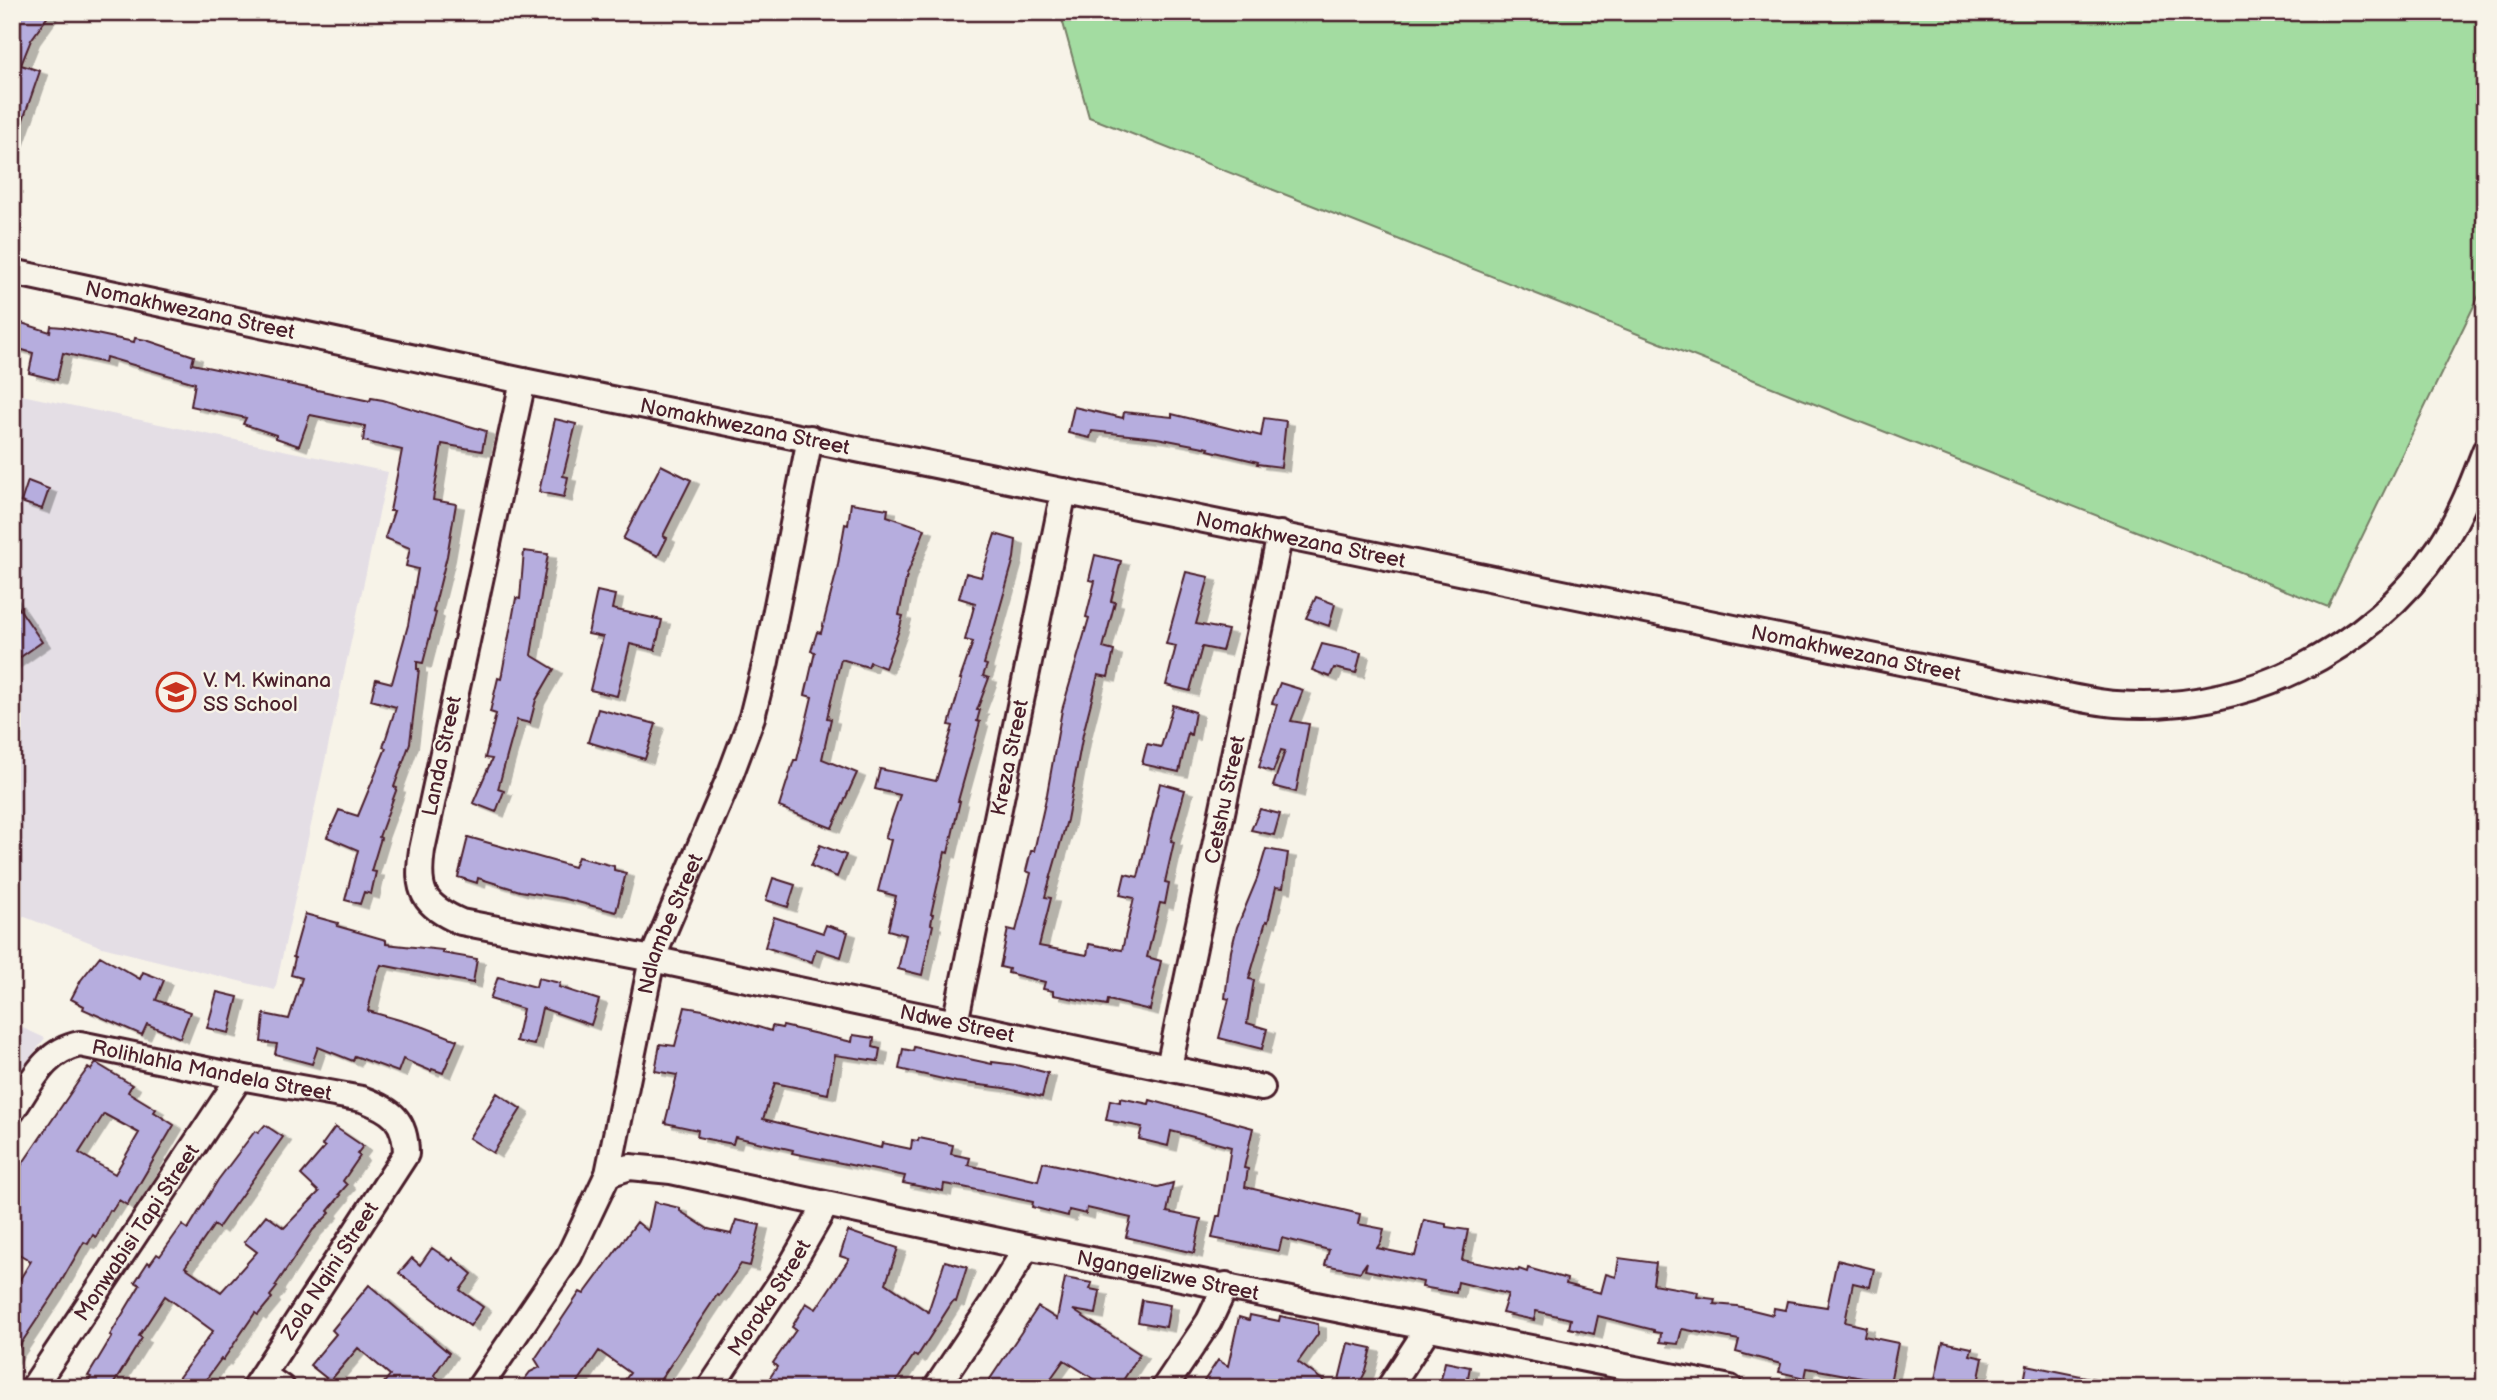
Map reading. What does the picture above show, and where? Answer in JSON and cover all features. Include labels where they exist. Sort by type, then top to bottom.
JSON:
[{"type":"street","name":"Nomakhwezana Street","points":[[12,272],[523,381],[2116,704],[2178,703],[2233,694],[2286,676],[2342,645],[2397,600],[2441,546],[2466,502],[2485,452]]},
{"type":"street","name":"Landa Street","points":[[523,381],[418,875],[425,896],[437,911],[461,922],[652,958]]},
{"type":"street","name":"Ndlambe Street","points":[[479,1388],[569,1256],[608,1174],[652,958],[728,781],[752,717],[810,438]]},
{"type":"street","name":"Kreza Street","points":[[955,1023],[1064,491]]},
{"type":"street","name":"Cetshu Street","points":[[1169,1067],[1280,534]]},
{"type":"street","name":"Ndwe Street","points":[[652,958],[1262,1088]]},
{"type":"street","name":"Rolihlahla Mandela Street","points":[[12,1111],[55,1052],[80,1044],[362,1099],[394,1115],[402,1126],[407,1154]]},
{"type":"street","name":"Monwabisi Tapi Street","points":[[33,1388],[240,1077]]},
{"type":"street","name":"Zola Nqini Street","points":[[266,1383],[407,1154]]},
{"type":"street","name":"Ngangelizwe Street","points":[[608,1174],[630,1167],[671,1171],[1027,1247],[1226,1285],[1428,1328],[1626,1377],[1730,1388]]},
{"type":"street","name":"Moroka Street","points":[[710,1388],[788,1271],[826,1205]]},
{"type":"street","points":[[936,1388],[1027,1247]]},
{"type":"street","points":[[1164,1388],[1209,1321],[1226,1285]]},
{"type":"street","points":[[1389,1388],[1428,1328]]},
{"type":"shaded area","name":"V. M. Kwinana SS School","points":[[12,393],[388,472],[275,990],[102,947],[12,912]]},
{"type":"shaded area","points":[[12,1023],[45,1038],[12,1083]]},
{"type":"green space","points":[[1060,12],[2485,12],[2485,283],[2328,607],[1089,117]]},
{"type":"building","points":[[20,12],[51,12],[31,40],[21,65],[40,71],[15,143],[12,143],[12,25]]},
{"type":"building","points":[[12,320],[50,332],[51,326],[63,327],[134,342],[135,338],[146,340],[194,356],[192,364],[370,401],[371,398],[383,400],[486,431],[482,451],[442,444],[433,500],[456,504],[447,556],[423,663],[417,662],[419,669],[410,743],[379,837],[381,838],[371,871],[376,872],[371,894],[364,892],[360,904],[345,900],[358,850],[327,837],[339,810],[358,816],[386,748],[383,747],[396,707],[371,700],[376,679],[392,683],[408,625],[418,569],[406,566],[410,548],[385,538],[394,511],[390,511],[402,450],[363,441],[365,426],[310,415],[299,446],[243,424],[246,418],[191,406],[195,383],[106,357],[105,363],[63,353],[57,380],[29,373],[33,353],[12,347]]},
{"type":"building","points":[[1074,407],[1123,418],[1124,412],[1172,417],[1172,414],[1261,436],[1264,418],[1286,421],[1281,467],[1257,464],[1258,462],[1208,450],[1209,448],[1157,438],[1092,431],[1090,438],[1068,433]]},
{"type":"building","points":[[555,419],[576,424],[563,476],[568,477],[564,497],[539,492]]},
{"type":"building","points":[[661,465],[691,480],[663,536],[667,538],[658,556],[623,539]]},
{"type":"building","points":[[28,481],[49,489],[42,509],[21,502]]},
{"type":"building","points":[[851,503],[888,509],[887,516],[925,529],[907,575],[899,615],[903,616],[885,668],[870,662],[868,667],[841,659],[827,718],[831,719],[822,759],[857,773],[832,828],[779,807],[794,760],[797,760],[812,697],[805,695],[815,652],[811,651],[817,632],[821,633]]},
{"type":"building","points":[[995,534],[1016,540],[1014,558],[984,664],[987,665],[983,676],[989,678],[977,710],[980,710],[977,721],[980,722],[958,801],[948,853],[945,852],[931,914],[933,925],[922,975],[898,969],[906,935],[888,930],[896,896],[878,891],[891,840],[885,838],[900,795],[875,789],[880,769],[936,781],[953,726],[949,725],[960,679],[973,642],[965,640],[975,603],[959,598],[966,573],[981,577]]},
{"type":"building","points":[[524,551],[548,554],[531,655],[554,669],[536,700],[530,723],[517,720],[498,789],[504,791],[496,812],[473,803],[492,759],[485,758],[496,714],[490,712],[498,678],[501,679],[516,598],[520,599]]},
{"type":"building","points":[[1095,555],[1121,561],[1111,601],[1115,602],[1103,648],[1114,651],[1108,677],[1098,675],[1083,734],[1067,820],[1045,897],[1051,898],[1039,946],[1087,955],[1089,944],[1122,950],[1134,898],[1120,895],[1125,874],[1138,877],[1160,783],[1185,790],[1171,841],[1174,842],[1165,882],[1169,883],[1165,904],[1160,903],[1147,957],[1161,961],[1150,1010],[1108,1000],[1107,1005],[1053,995],[1053,991],[1043,989],[1045,982],[1008,973],[1009,969],[1000,967],[1008,929],[1016,931],[1031,873],[1026,871],[1031,851],[1034,851],[1047,794],[1062,710],[1089,618],[1086,617],[1095,581],[1089,580]]},
{"type":"building","points":[[1186,572],[1209,577],[1196,624],[1228,630],[1222,651],[1202,647],[1190,691],[1166,685],[1176,646],[1166,644]]},
{"type":"building","points":[[597,591],[615,595],[612,609],[662,620],[655,650],[630,644],[617,696],[590,690],[603,637],[588,634]]},
{"type":"building","points":[[1316,597],[1335,604],[1329,626],[1306,618]]},
{"type":"building","points":[[12,598],[42,642],[12,663]]},
{"type":"building","points":[[1322,644],[1361,653],[1356,673],[1334,668],[1330,677],[1312,670]]},
{"type":"building","points":[[1280,683],[1303,690],[1291,721],[1309,724],[1296,792],[1273,786],[1285,751],[1281,750],[1273,772],[1259,767],[1277,704],[1272,703]]},
{"type":"building","points":[[1173,705],[1195,712],[1179,772],[1142,764],[1147,744],[1161,747]]},
{"type":"building","points":[[598,709],[656,724],[645,759],[588,742]]},
{"type":"building","points":[[1260,809],[1280,814],[1274,835],[1251,830]]},
{"type":"building","points":[[468,837],[574,867],[578,857],[614,866],[614,870],[626,873],[616,912],[562,898],[520,891],[478,878],[477,883],[458,877]]},
{"type":"building","points":[[820,845],[846,855],[837,877],[811,866]]},
{"type":"building","points":[[1266,849],[1288,853],[1283,888],[1276,887],[1268,922],[1266,921],[1249,979],[1254,980],[1247,1023],[1267,1029],[1262,1049],[1219,1038],[1229,999],[1225,998],[1231,951],[1237,927]]},
{"type":"building","points":[[773,878],[795,885],[788,907],[766,900]]},
{"type":"building","points":[[305,914],[386,940],[386,944],[443,950],[442,953],[477,959],[473,983],[381,965],[376,977],[368,1011],[424,1027],[457,1040],[443,1073],[403,1059],[398,1072],[355,1056],[353,1061],[318,1047],[312,1064],[275,1054],[277,1044],[261,1042],[264,1014],[289,1019],[302,978],[291,975]]},
{"type":"building","points":[[774,917],[823,933],[826,925],[848,932],[841,957],[816,949],[812,962],[765,947]]},
{"type":"building","points":[[100,956],[140,979],[143,972],[164,980],[156,1000],[190,1012],[180,1038],[147,1024],[142,1035],[83,1009],[84,1006],[71,999],[81,980]]},
{"type":"building","points":[[498,977],[536,987],[538,978],[560,983],[559,987],[599,1000],[591,1025],[542,1008],[534,1045],[516,1041],[523,1009],[490,999]]},
{"type":"building","points":[[217,992],[238,997],[229,1033],[207,1028]]},
{"type":"building","points":[[685,1007],[771,1031],[772,1026],[783,1026],[852,1042],[853,1035],[874,1038],[873,1047],[880,1049],[878,1061],[835,1055],[828,1094],[775,1083],[763,1119],[881,1148],[882,1143],[911,1149],[912,1140],[918,1141],[919,1138],[953,1145],[951,1154],[970,1158],[968,1165],[1038,1181],[1043,1162],[1158,1187],[1173,1183],[1167,1212],[1201,1219],[1194,1253],[1126,1237],[1131,1218],[1087,1208],[1086,1214],[1069,1210],[1068,1216],[1032,1207],[1033,1202],[963,1187],[944,1184],[943,1191],[903,1183],[905,1176],[792,1153],[793,1150],[735,1137],[733,1144],[697,1137],[698,1130],[665,1123],[677,1075],[655,1071],[660,1044],[675,1046]]},
{"type":"building","points":[[914,1047],[1048,1073],[1042,1097],[899,1069],[903,1049],[913,1051]]},
{"type":"building","points":[[96,1063],[132,1085],[128,1092],[156,1109],[154,1112],[174,1125],[127,1205],[119,1200],[112,1211],[110,1210],[96,1237],[93,1235],[88,1244],[84,1242],[54,1294],[12,1357],[12,1292],[31,1261],[12,1250],[12,1179],[80,1079],[88,1068],[91,1070]],"holes":[[[104,1114],[139,1133],[115,1174],[79,1153]]]},
{"type":"building","points":[[497,1093],[521,1109],[493,1153],[469,1138]]},
{"type":"building","points":[[1120,1098],[1149,1104],[1150,1100],[1253,1128],[1244,1168],[1248,1169],[1245,1187],[1360,1214],[1358,1224],[1384,1229],[1377,1248],[1415,1256],[1424,1220],[1468,1230],[1462,1260],[1518,1271],[1527,1272],[1528,1268],[1567,1279],[1566,1284],[1601,1293],[1606,1274],[1616,1277],[1619,1258],[1656,1263],[1653,1284],[1698,1292],[1697,1297],[1715,1299],[1714,1304],[1737,1306],[1773,1315],[1774,1308],[1785,1310],[1787,1301],[1827,1307],[1837,1260],[1874,1269],[1870,1287],[1853,1283],[1845,1322],[1866,1327],[1864,1336],[1898,1343],[1890,1383],[1807,1368],[1805,1378],[1779,1372],[1781,1364],[1736,1352],[1739,1340],[1682,1329],[1678,1344],[1660,1342],[1661,1333],[1654,1330],[1598,1316],[1594,1334],[1569,1328],[1571,1319],[1536,1311],[1534,1320],[1502,1313],[1508,1294],[1458,1282],[1456,1293],[1422,1287],[1423,1282],[1365,1270],[1367,1262],[1360,1272],[1325,1265],[1329,1250],[1282,1238],[1279,1251],[1212,1238],[1217,1216],[1220,1216],[1231,1147],[1171,1131],[1168,1146],[1139,1139],[1142,1127],[1106,1120],[1110,1100],[1120,1102]]},
{"type":"building","points":[[265,1125],[283,1137],[218,1228],[214,1225],[185,1267],[221,1292],[257,1252],[244,1242],[266,1215],[284,1228],[319,1192],[301,1175],[325,1147],[322,1145],[335,1127],[363,1146],[357,1154],[360,1156],[343,1181],[347,1185],[328,1211],[330,1213],[313,1230],[275,1286],[277,1287],[270,1296],[272,1298],[258,1315],[255,1313],[200,1388],[171,1388],[213,1331],[165,1296],[139,1336],[142,1338],[111,1388],[85,1388],[91,1377],[88,1376],[140,1285],[135,1282],[148,1262],[150,1264],[157,1254],[160,1256],[182,1225],[188,1229],[218,1180],[255,1131],[258,1133]]},
{"type":"building","points":[[654,1202],[680,1208],[680,1211],[708,1229],[731,1234],[736,1220],[760,1225],[750,1266],[741,1264],[655,1388],[619,1388],[630,1373],[599,1351],[574,1388],[518,1388],[530,1372],[540,1367],[535,1359],[580,1292],[584,1294],[637,1222],[648,1231]]},
{"type":"building","points":[[848,1231],[898,1248],[886,1283],[928,1312],[945,1261],[967,1267],[956,1302],[953,1301],[917,1357],[914,1355],[892,1388],[763,1388],[777,1367],[773,1363],[796,1330],[792,1327],[806,1303],[816,1309],[849,1259],[840,1256]]},
{"type":"building","points":[[432,1248],[451,1261],[453,1258],[472,1274],[460,1290],[483,1307],[470,1326],[399,1273],[412,1258],[420,1265]]},
{"type":"building","points":[[1065,1278],[1092,1283],[1090,1289],[1100,1291],[1096,1314],[1073,1310],[1140,1354],[1118,1388],[1088,1388],[1094,1379],[1064,1360],[1044,1388],[984,1388],[1038,1307],[1057,1319]]},
{"type":"building","points":[[369,1285],[449,1353],[434,1375],[450,1388],[380,1388],[390,1375],[358,1348],[330,1381],[310,1365],[336,1334],[332,1330]]},
{"type":"building","points":[[1142,1300],[1170,1305],[1166,1327],[1138,1322]]},
{"type":"building","points":[[1250,1315],[1279,1321],[1280,1316],[1318,1324],[1318,1334],[1298,1362],[1333,1388],[1214,1388],[1204,1381],[1218,1360],[1228,1366],[1239,1317],[1249,1320]]},
{"type":"building","points":[[1943,1342],[1972,1348],[1970,1355],[1983,1358],[1977,1388],[1933,1388]]},
{"type":"building","points":[[1348,1343],[1372,1348],[1366,1371],[1357,1388],[1337,1388]]},
{"type":"building","points":[[1445,1362],[1470,1367],[1466,1388],[1439,1388]]},
{"type":"building","points":[[2027,1365],[2096,1379],[2095,1388],[2023,1388]]},
{"type":"place","name":"V. M. Kwinana SS School","points":[[176,692]]}]
